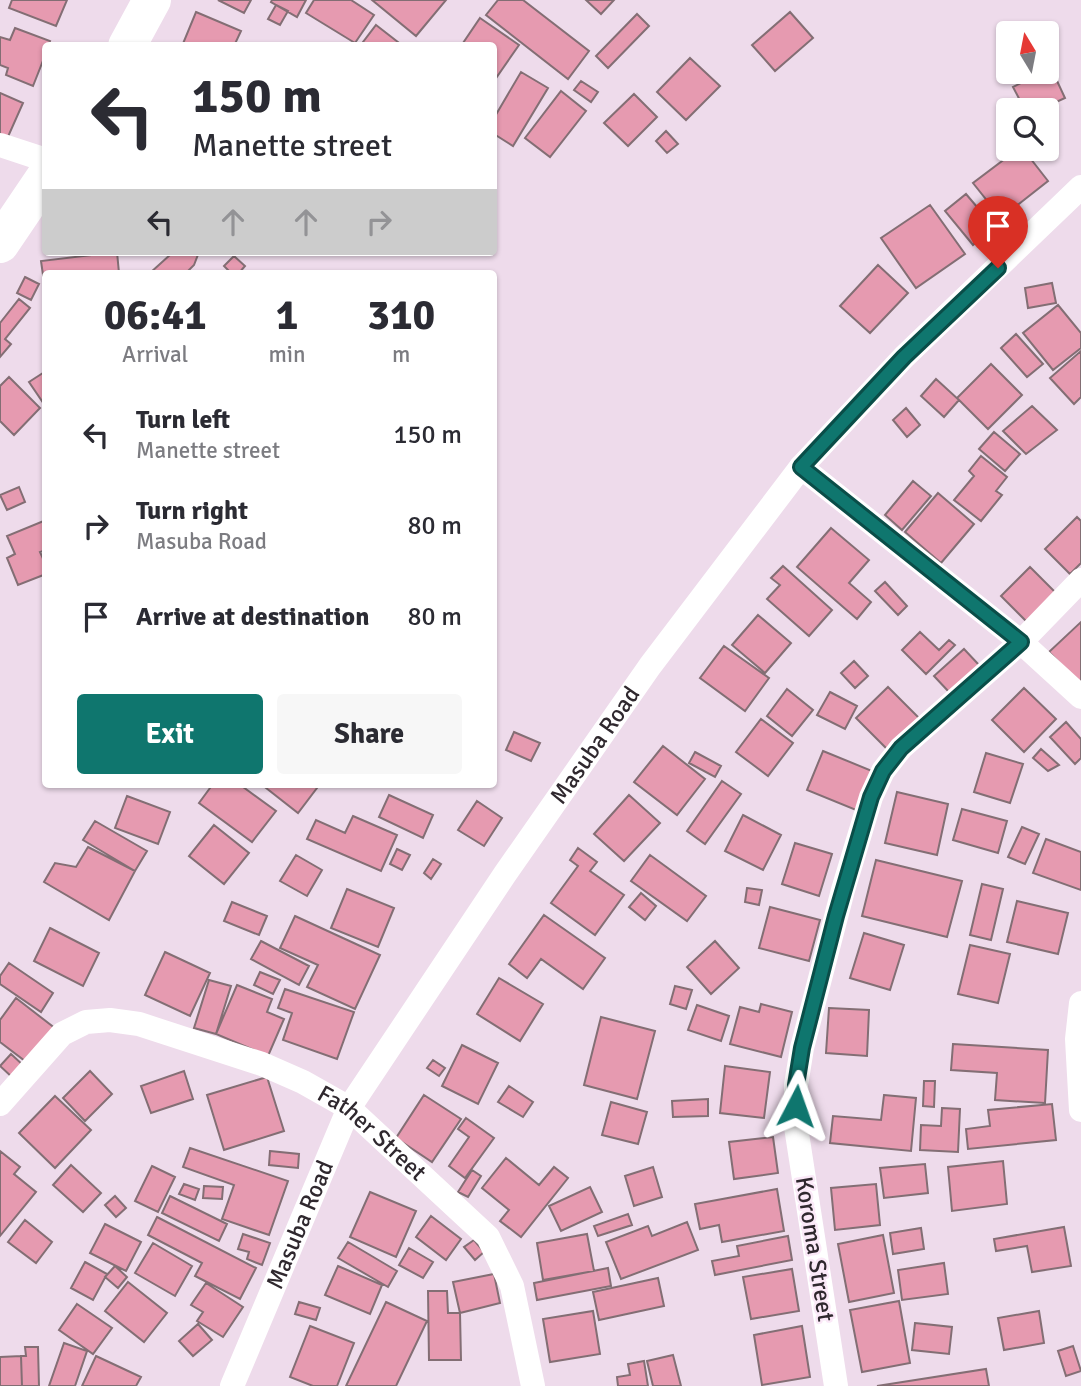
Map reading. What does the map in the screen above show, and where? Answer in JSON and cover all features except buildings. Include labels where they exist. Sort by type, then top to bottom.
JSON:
[{"type":"main road","points":[[129,42],[152,0]]},
{"type":"main road","points":[[0,244],[42,182]]},
{"type":"street","points":[[0,145],[42,159]]},
{"type":"street","name":"Masuba Road","points":[[232,1386],[349,1108],[505,874],[650,666],[801,467],[904,357],[1081,187]]},
{"type":"street","points":[[801,467],[1021,642],[1081,697]]},
{"type":"street","name":"Koroma Street","points":[[836,1386],[796,1127],[796,1085],[802,1048],[843,890],[871,797],[883,771],[901,748],[1021,642],[1081,580]]},
{"type":"street","points":[[1081,1003],[1077,1039],[1081,1110]]},
{"type":"street","name":"Father Street","points":[[0,1104],[62,1034],[86,1022],[110,1020],[139,1024],[262,1064],[303,1082],[349,1108],[488,1237],[512,1286],[533,1386]]},
{"type":"route","points":[[796,1106],[796,1085],[802,1048],[836,916],[871,797],[883,771],[901,748],[1021,642],[801,467],[904,357],[998,268]]}]
